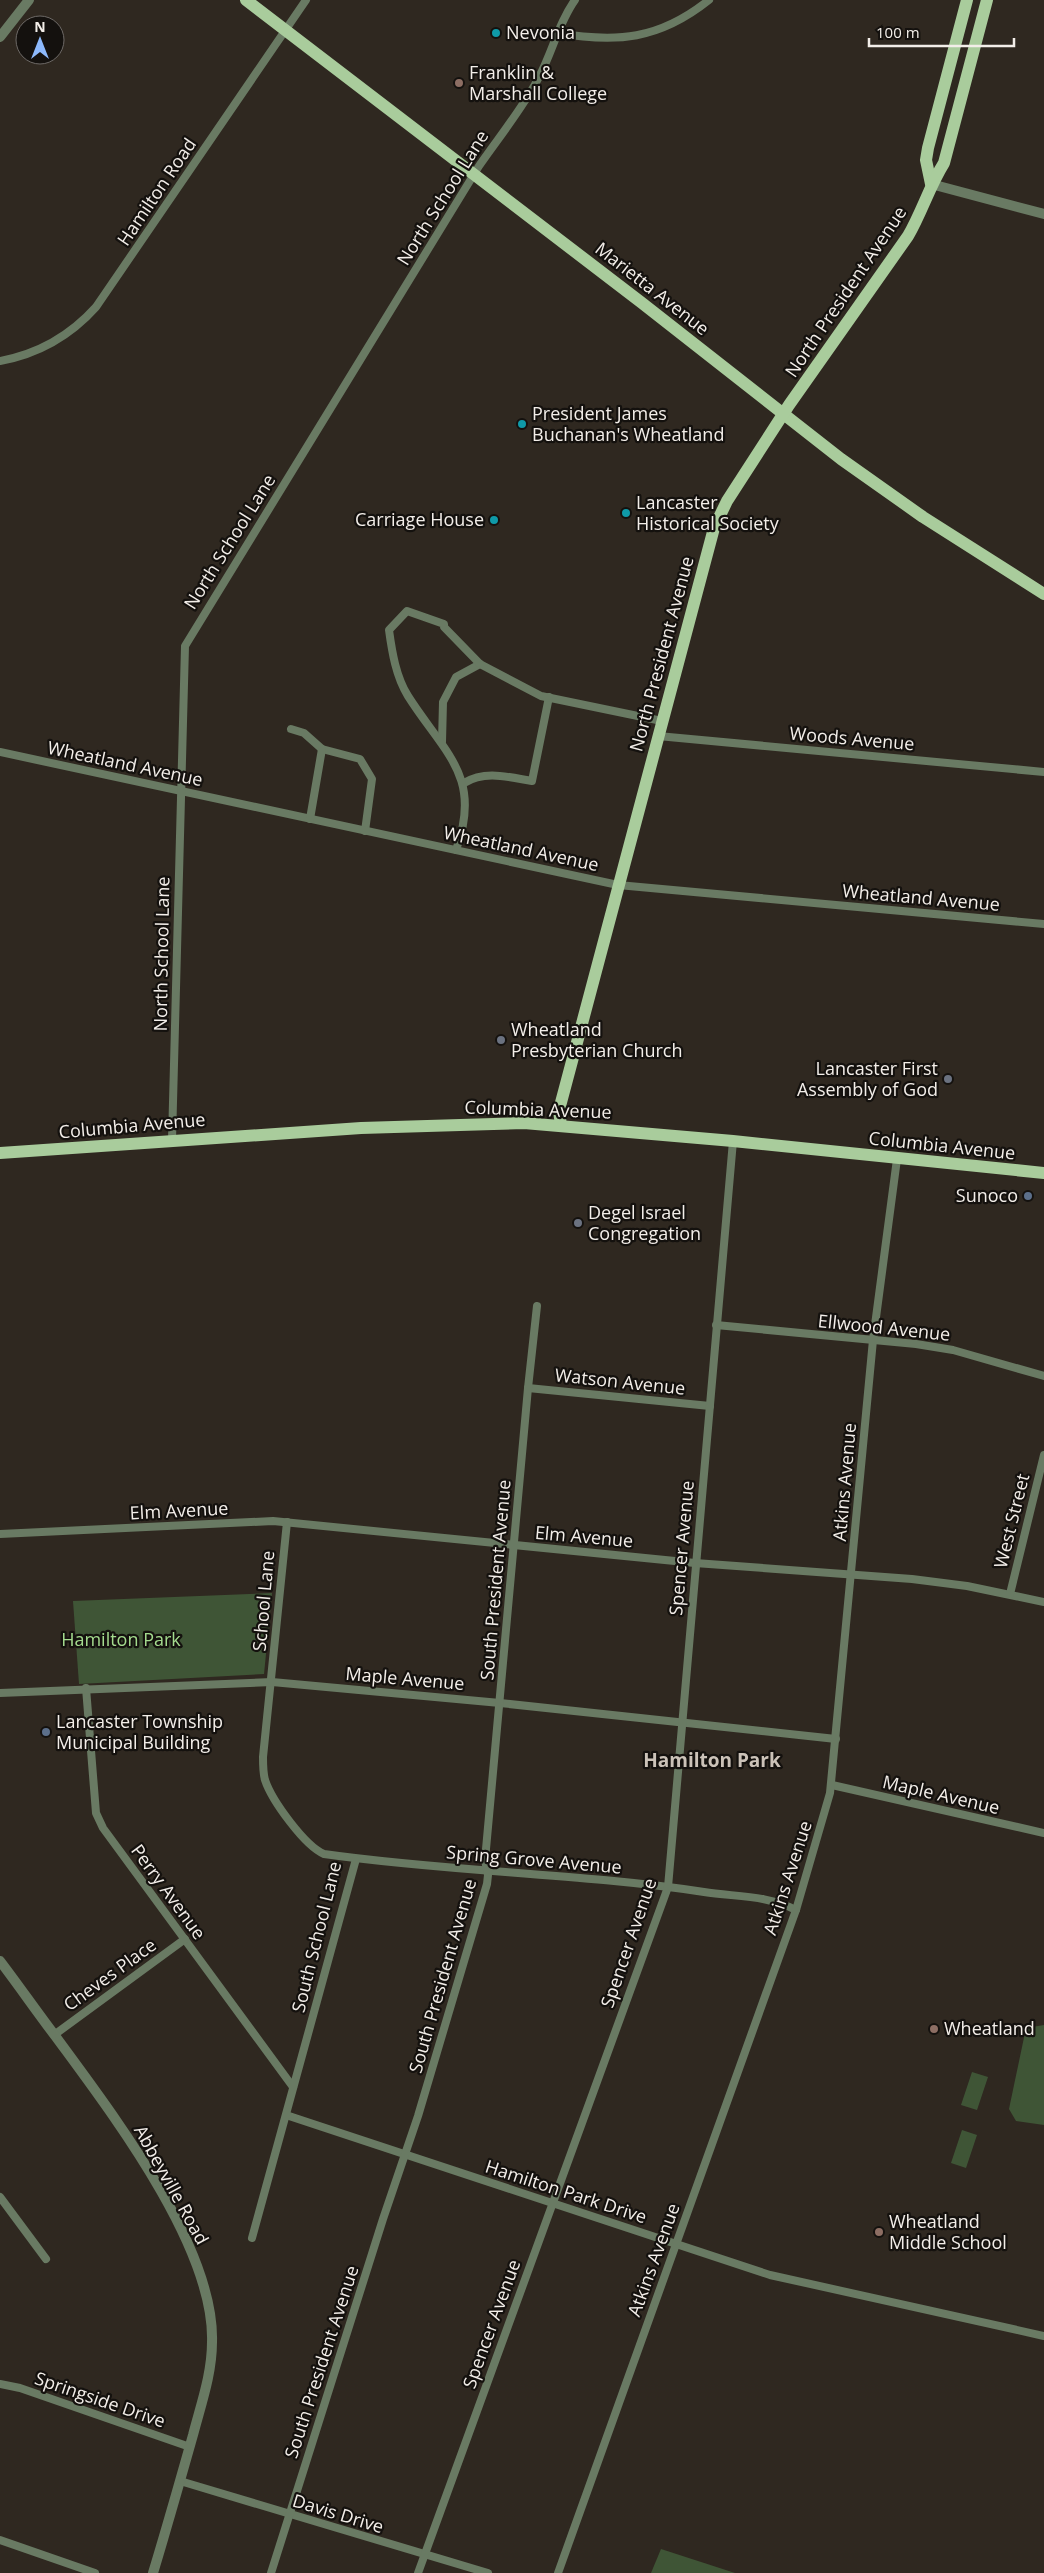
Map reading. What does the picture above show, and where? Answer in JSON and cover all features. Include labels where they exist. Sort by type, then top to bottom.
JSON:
[{"type":"main road","name":"Marietta Avenue","points":[[246,0],[474,174],[783,415],[883,490],[1044,594]]},
{"type":"main road","name":"North President Avenue","points":[[931,184],[926,160],[928,148],[967,0]]},
{"type":"main road","name":"North President Avenue","points":[[561,1126],[559,1110],[718,518],[783,415],[908,236],[922,211],[931,184],[944,163],[987,0]]},
{"type":"main road","name":"Columbia Avenue","points":[[0,1153],[172,1140],[422,1125],[524,1123],[733,1141],[1044,1173]]},
{"type":"street","points":[[0,36],[29,0]]},
{"type":"street","name":"Hamilton Road","points":[[0,361],[34,352],[57,341],[78,326],[96,307],[306,0]]},
{"type":"street","name":"North School Lane","points":[[172,1140],[184,655],[188,639],[474,174],[535,85],[556,33],[575,0]]},
{"type":"street","points":[[556,33],[601,39],[635,36],[658,30],[679,21],[709,0]]},
{"type":"street","points":[[931,184],[1044,214]]},
{"type":"street","points":[[456,850],[465,815],[464,783],[456,765],[407,694],[393,657],[389,630],[407,611],[444,624],[444,627],[480,664],[541,696],[662,721]]},
{"type":"street","points":[[442,744],[443,702],[456,677],[480,664]]},
{"type":"street","points":[[464,783],[474,776],[496,775],[532,781],[549,698]]},
{"type":"street","points":[[291,729],[304,733],[322,749],[360,759],[372,779],[365,831]]},
{"type":"street","name":"Woods Avenue","points":[[658,736],[1044,772]]},
{"type":"street","points":[[310,819],[322,749]]},
{"type":"street","name":"Wheatland Avenue","points":[[0,752],[618,885],[1044,924]]},
{"type":"street","name":"Spencer Avenue","points":[[418,2573],[668,1886],[733,1141]]},
{"type":"street","name":"Atkins Avenue","points":[[558,2573],[796,1910],[832,1785],[873,1340],[897,1159]]},
{"type":"street","name":"South President Avenue","points":[[271,2573],[456,1992],[487,1884],[485,1860],[537,1306]]},
{"type":"street","name":"Ellwood Avenue","points":[[716,1326],[873,1340],[953,1350],[1044,1376]]},
{"type":"street","name":"Watson Avenue","points":[[528,1388],[710,1406]]},
{"type":"street","name":"West Street","points":[[1010,1594],[1044,1455]]},
{"type":"street","name":"Elm Avenue","points":[[0,1534],[287,1522],[695,1563],[912,1579],[967,1586],[1044,1602]]},
{"type":"street","name":"School Lane","points":[[272,1682],[287,1522]]},
{"type":"street","name":"Maple Avenue","points":[[0,1693],[86,1688],[272,1682],[500,1703],[836,1739]]},
{"type":"street","name":"South School Lane","points":[[252,2238],[356,1859],[324,1854],[310,1846],[298,1833],[265,1781],[263,1757],[272,1682]]},
{"type":"street","name":"Perry Avenue","points":[[86,1688],[96,1813],[103,1828],[293,2087]]},
{"type":"street","name":"Maple Avenue","points":[[832,1785],[1044,1834]]},
{"type":"street","name":"Spring Grove Avenue","points":[[356,1859],[668,1886],[767,1898],[781,1902],[796,1910]]},
{"type":"street","name":"Cheves Place","points":[[54,2035],[185,1940]]},
{"type":"street","name":"Abbeyville Road","points":[[0,1961],[131,2143],[174,2216],[201,2276],[212,2330],[211,2361],[190,2447],[154,2573]]},
{"type":"street","name":"Hamilton Park Drive","points":[[286,2115],[770,2275],[1044,2336]]},
{"type":"street","points":[[0,2197],[46,2259]]},
{"type":"street","name":"Springside Drive","points":[[0,2384],[20,2388],[190,2447]]},
{"type":"street","name":"Davis Drive","points":[[180,2482],[488,2573]]},
{"type":"street","points":[[0,2540],[95,2573]]},
{"type":"green space","name":"Hamilton Park","points":[[272,1593],[264,1674],[79,1684],[73,1601]]},
{"type":"green space","points":[[1044,2025],[1044,2125],[1016,2121],[1009,2109],[1026,2028]]},
{"type":"green space","points":[[972,2072],[988,2077],[977,2110],[961,2105]]},
{"type":"green space","points":[[962,2130],[977,2135],[966,2168],[951,2163]]},
{"type":"green space","points":[[661,2549],[735,2573],[651,2573]]},
{"type":"place","name":"Nevonia","points":[[496,33]]},
{"type":"place","name":"Franklin & Marshall College","points":[[459,83]]},
{"type":"place","name":"President James Buchanan's Wheatland","points":[[522,424]]},
{"type":"place","name":"Lancaster Historical Society","points":[[626,513]]},
{"type":"place","name":"Carriage House","points":[[494,520]]},
{"type":"place","name":"Wheatland Presbyterian Church","points":[[501,1040]]},
{"type":"place","name":"Lancaster First Assembly of God","points":[[948,1079]]},
{"type":"place","name":"Sunoco","points":[[1028,1196]]},
{"type":"place","name":"Degel Israel Congregation","points":[[578,1223]]},
{"type":"place","name":"Lancaster Township Municipal Building","points":[[46,1732]]},
{"type":"place","name":"Wheatland","points":[[934,2029]]},
{"type":"place","name":"Wheatland Middle School","points":[[879,2232]]},
{"type":"district","name":"Hamilton Park","points":[[712,1760]]}]
